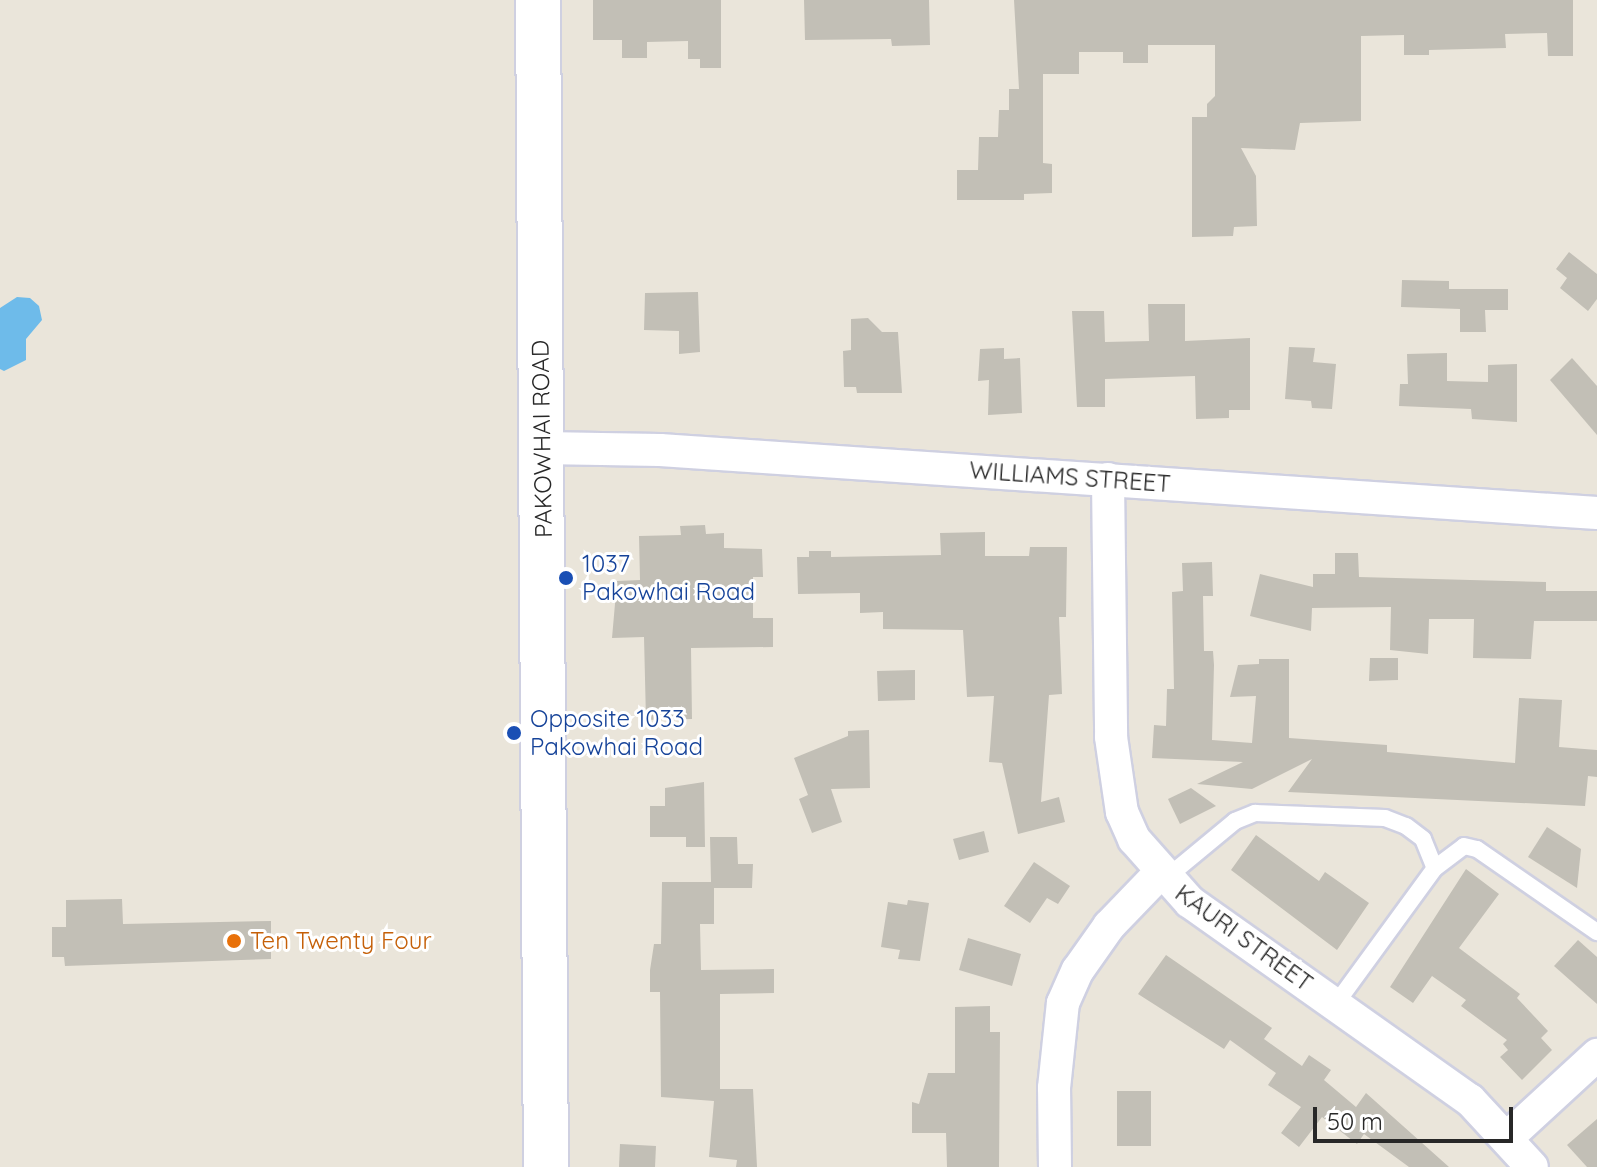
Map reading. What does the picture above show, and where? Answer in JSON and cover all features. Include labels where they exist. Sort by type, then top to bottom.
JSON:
[{"type":"main road","name":"PAKOWHAI ROAD","points":[[538,0],[546,1167]]},
{"type":"street","name":"WILLIAMS STREET","points":[[543,448],[660,450],[1597,513]]},
{"type":"street","name":"KAURI STREET","points":[[1108,479],[1115,780],[1134,839],[1162,876],[1335,1005],[1470,1100],[1509,1136],[1532,1167]]},
{"type":"street","points":[[1055,1167],[1054,1088],[1063,1003],[1078,970],[1109,926],[1162,876]]},
{"type":"street","points":[[1509,1136],[1597,1055]]},
{"type":"lane","points":[[1162,876],[1235,821],[1255,813],[1385,818],[1423,839],[1435,868]]},
{"type":"lane","points":[[1335,1005],[1435,868],[1464,846],[1477,849],[1597,932]]},
{"type":"water","points":[[17,297],[30,298],[39,306],[42,320],[26,339],[26,360],[4,371],[0,369],[0,308]]},
{"type":"building","points":[[593,0],[721,0],[721,68],[700,68],[700,59],[688,59],[688,41],[647,42],[647,58],[622,58],[622,40],[593,40]]},
{"type":"building","points":[[804,0],[929,0],[930,45],[892,46],[891,39],[805,40]]},
{"type":"building","points":[[1014,0],[1573,0],[1573,56],[1548,56],[1547,33],[1505,34],[1506,48],[1429,50],[1429,55],[1404,55],[1404,35],[1361,36],[1361,121],[1300,123],[1295,150],[1241,148],[1256,176],[1257,226],[1234,227],[1233,236],[1192,237],[1192,117],[1207,117],[1207,104],[1215,96],[1215,45],[1148,45],[1148,63],[1123,63],[1123,52],[1079,52],[1079,74],[1043,74],[1043,163],[1052,164],[1052,193],[1024,194],[1024,200],[957,200],[957,170],[978,170],[979,137],[998,137],[999,110],[1009,110],[1009,89],[1019,89]]},
{"type":"building","points":[[1569,252],[1597,274],[1597,299],[1588,311],[1560,288],[1567,278],[1556,269]]},
{"type":"building","points":[[1402,280],[1449,281],[1449,289],[1508,289],[1508,310],[1485,310],[1486,332],[1460,332],[1460,309],[1401,307]]},
{"type":"building","points":[[698,292],[700,352],[679,354],[679,331],[644,330],[645,293]]},
{"type":"building","points":[[1148,304],[1185,304],[1185,341],[1250,338],[1250,410],[1229,410],[1229,418],[1196,419],[1195,376],[1105,379],[1105,407],[1077,407],[1072,311],[1104,311],[1105,342],[1149,341]]},
{"type":"building","points":[[868,318],[882,332],[898,332],[902,393],[857,393],[856,387],[844,387],[843,351],[851,350],[851,319]]},
{"type":"building","points":[[1289,347],[1315,348],[1313,362],[1336,364],[1332,409],[1312,408],[1311,401],[1285,399]]},
{"type":"building","points":[[1004,348],[1004,359],[1020,358],[1022,413],[988,415],[989,380],[978,381],[980,349]]},
{"type":"building","points":[[1447,353],[1447,381],[1488,382],[1488,365],[1517,364],[1517,422],[1472,419],[1471,409],[1399,406],[1400,384],[1408,384],[1407,354]]},
{"type":"building","points":[[1572,358],[1597,386],[1597,435],[1550,380]]},
{"type":"building","points":[[705,525],[706,534],[724,533],[724,548],[762,549],[763,577],[753,577],[753,618],[773,618],[773,647],[691,648],[692,719],[646,720],[644,637],[612,638],[617,581],[640,580],[639,536],[681,535],[680,526]]},
{"type":"building","points":[[985,532],[985,556],[1029,556],[1030,547],[1067,547],[1066,617],[1059,617],[1062,694],[1049,695],[1041,802],[1059,797],[1065,822],[1018,834],[1002,763],[989,762],[994,696],[967,697],[963,630],[883,629],[883,612],[860,613],[860,593],[798,594],[797,557],[809,557],[809,551],[831,551],[831,557],[941,555],[940,533]]},
{"type":"building","points":[[1335,553],[1358,553],[1359,577],[1546,582],[1546,591],[1597,591],[1597,621],[1534,621],[1531,659],[1473,658],[1474,619],[1429,619],[1428,654],[1390,650],[1391,607],[1312,608],[1311,631],[1250,616],[1260,574],[1313,587],[1313,574],[1335,574]]},
{"type":"building","points":[[1212,562],[1213,596],[1203,596],[1204,651],[1213,651],[1214,665],[1212,740],[1252,743],[1256,696],[1230,697],[1238,665],[1259,664],[1259,659],[1289,659],[1289,738],[1387,745],[1387,752],[1515,763],[1519,698],[1562,700],[1559,747],[1597,750],[1597,777],[1588,776],[1585,806],[1288,792],[1312,759],[1252,789],[1197,784],[1243,762],[1152,758],[1154,725],[1166,726],[1167,689],[1174,689],[1172,592],[1183,591],[1182,563]]},
{"type":"building","points":[[1370,658],[1398,658],[1398,680],[1369,681]]},
{"type":"building","points":[[915,670],[915,700],[878,701],[877,671]]},
{"type":"building","points":[[869,730],[870,788],[831,789],[842,822],[812,833],[799,799],[808,795],[794,758],[848,736],[848,731]]},
{"type":"building","points":[[704,782],[705,847],[686,847],[686,837],[650,837],[650,806],[665,806],[665,788]]},
{"type":"building","points":[[1191,788],[1216,806],[1180,824],[1168,799]]},
{"type":"building","points":[[1547,827],[1581,849],[1577,888],[1528,857]]},
{"type":"building","points":[[984,831],[989,852],[959,860],[953,839]]},
{"type":"building","points":[[1256,835],[1319,881],[1325,872],[1369,903],[1337,950],[1231,870]]},
{"type":"building","points":[[710,837],[737,837],[738,864],[753,864],[752,888],[714,888],[714,924],[700,924],[701,970],[774,969],[774,993],[720,994],[720,1089],[753,1089],[757,1167],[736,1167],[737,1160],[709,1157],[714,1101],[661,1097],[660,992],[650,992],[650,970],[654,944],[661,944],[662,882],[711,882]]},
{"type":"building","points":[[1034,862],[1070,886],[1058,904],[1047,898],[1030,923],[1004,906]]},
{"type":"building","points":[[1466,869],[1499,894],[1459,948],[1520,994],[1517,998],[1548,1031],[1541,1038],[1552,1050],[1522,1080],[1500,1057],[1508,1050],[1503,1044],[1507,1040],[1461,1006],[1466,1000],[1432,976],[1413,1003],[1390,987]]},
{"type":"building","points":[[122,899],[123,924],[271,921],[271,959],[65,966],[64,957],[52,957],[52,927],[66,927],[66,900]]},
{"type":"building","points":[[908,900],[929,903],[920,961],[898,959],[900,950],[881,947],[888,902],[907,905]]},
{"type":"building","points":[[968,938],[1021,954],[1012,986],[959,970]]},
{"type":"building","points":[[1578,940],[1597,957],[1597,1004],[1554,966]]},
{"type":"building","points":[[1166,955],[1272,1028],[1264,1039],[1302,1066],[1309,1055],[1331,1070],[1324,1080],[1356,1107],[1366,1093],[1449,1167],[1409,1167],[1364,1134],[1357,1144],[1322,1117],[1299,1147],[1281,1133],[1301,1107],[1268,1085],[1276,1073],[1230,1040],[1224,1049],[1138,994]]},
{"type":"building","points":[[990,1006],[990,1032],[1000,1032],[999,1167],[947,1167],[946,1133],[912,1133],[912,1102],[919,1104],[928,1073],[955,1073],[955,1007]]},
{"type":"building","points":[[1117,1091],[1151,1091],[1151,1146],[1117,1146]]},
{"type":"building","points":[[1597,1119],[1597,1167],[1587,1167],[1567,1145]]},
{"type":"building","points":[[620,1144],[656,1146],[655,1167],[619,1167]]},
{"type":"place","name":"1037 Pakowhai Road","points":[[566,578]]},
{"type":"place","name":"Opposite 1033 Pakowhai Road","points":[[514,733]]},
{"type":"place","name":"Ten Twenty Four","points":[[234,941]]}]
